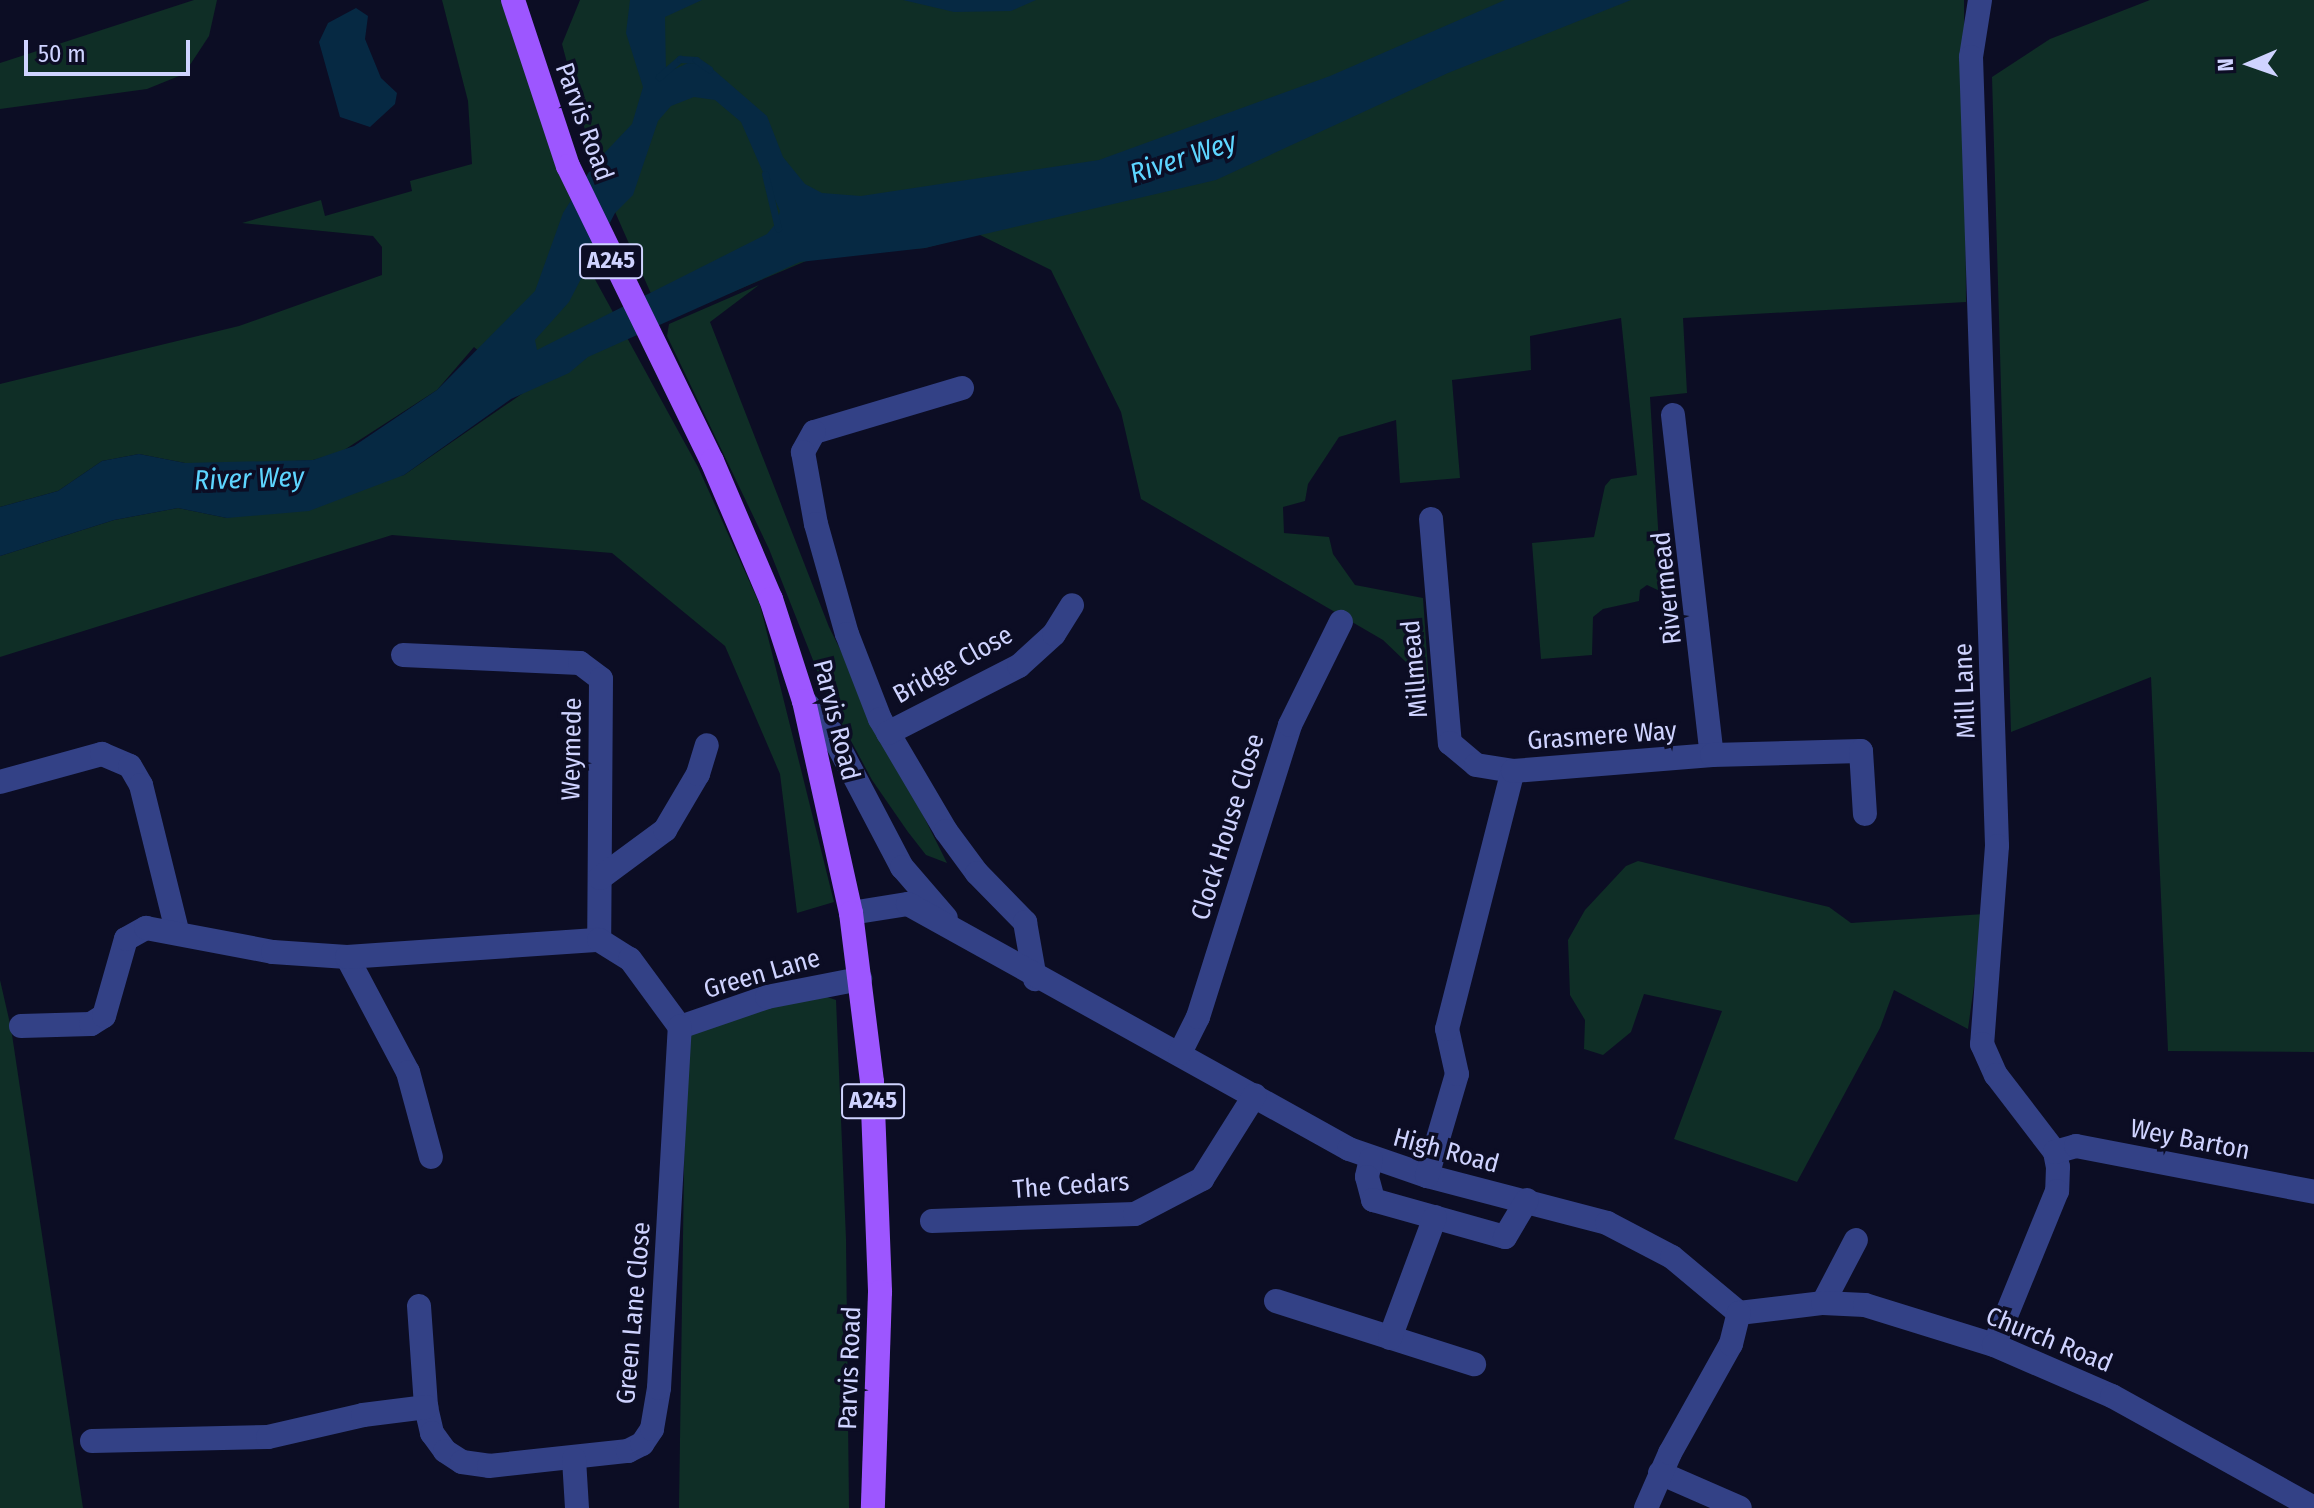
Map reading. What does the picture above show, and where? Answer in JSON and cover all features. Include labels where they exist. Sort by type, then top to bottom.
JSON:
[{"type":"main road","name":"Parvis Road","points":[[513,0],[568,166],[608,255],[662,352],[771,599],[804,701],[851,913],[872,1082],[879,1217],[873,1508]]},
{"type":"street","name":"Mill Lane","points":[[1980,0],[1971,57],[1997,846],[1982,1044],[1996,1075],[2055,1152]]},
{"type":"street","points":[[962,388],[814,432],[803,452],[816,524],[852,648],[888,733],[954,841],[1025,922],[1035,979]]},
{"type":"street","name":"Rivermead","points":[[1673,415],[1712,755]]},
{"type":"street","name":"Millmead","points":[[1431,519],[1450,743],[1476,765],[1513,771]]},
{"type":"street","name":"Bridge Close","points":[[888,733],[1019,666],[1060,628],[1072,605]]},
{"type":"street","name":"Clock House Close","points":[[1180,1053],[1198,1017],[1290,725],[1341,622]]},
{"type":"street","name":"Weymede","points":[[403,655],[580,663],[601,679],[599,940]]},
{"type":"street","name":"High Road","points":[[804,701],[831,732],[902,867],[951,924]]},
{"type":"street","points":[[600,878],[665,830],[698,774],[707,745]]},
{"type":"street","name":"Grasmere Way","points":[[1427,1176],[1457,1074],[1447,1029],[1513,771],[1712,755],[1861,751],[1865,814]]},
{"type":"street","points":[[0,782],[102,754],[130,766],[141,785],[177,931]]},
{"type":"street","name":"High Road","points":[[851,913],[908,904],[951,924],[1035,979],[1180,1053],[1371,1159],[1427,1176],[1576,1212],[1644,1240],[1702,1278],[1739,1313]]},
{"type":"street","points":[[21,1026],[91,1024],[104,1016],[126,939],[146,928],[177,931],[273,952],[347,957],[599,940],[630,959],[680,1027]]},
{"type":"street","points":[[347,957],[408,1072],[431,1157]]},
{"type":"street","name":"Green Lane","points":[[680,1027],[798,988],[860,979]]},
{"type":"street","name":"Green Lane Close","points":[[419,1306],[426,1407],[432,1433],[445,1451],[462,1462],[489,1466],[574,1459],[628,1451],[642,1444],[652,1429],[659,1388],[680,1027]]},
{"type":"street","name":"The Cedars","points":[[932,1221],[1135,1214],[1202,1179],[1255,1095]]},
{"type":"street","name":"Wey Barton","points":[[2055,1152],[2076,1146],[2314,1192]]},
{"type":"street","points":[[1994,1345],[2057,1191],[2055,1152]]},
{"type":"street","points":[[1371,1159],[1367,1177],[1373,1200],[1505,1237],[1527,1200]]},
{"type":"street","points":[[1390,1338],[1435,1217]]},
{"type":"street","points":[[1823,1303],[1856,1240]]},
{"type":"street","points":[[1276,1301],[1474,1364]]},
{"type":"street","name":"Church Road","points":[[1739,1313],[1823,1303],[1865,1305],[1994,1345],[2112,1396],[2314,1508]]},
{"type":"street","points":[[1646,1508],[1660,1473],[1731,1344],[1739,1313]]},
{"type":"street","points":[[92,1441],[268,1437],[363,1415],[426,1407]]},
{"type":"street","points":[[574,1459],[577,1508]]},
{"type":"street","points":[[1660,1473],[1740,1508]]},
{"type":"green space","points":[[194,0],[217,0],[209,36],[184,74],[147,89],[0,109],[0,63]]},
{"type":"green space","points":[[442,0],[513,0],[568,166],[586,263],[698,467],[760,605],[834,902],[797,913],[780,774],[725,646],[612,553],[392,535],[0,657],[0,556],[114,520],[178,508],[227,518],[404,475],[526,391],[474,347],[437,390],[341,452],[313,460],[240,464],[185,463],[139,454],[102,461],[58,491],[0,507],[0,384],[239,326],[382,275],[382,247],[373,236],[242,223],[321,200],[325,216],[412,191],[410,181],[472,164],[468,101]]},
{"type":"green space","points":[[580,0],[1964,0],[1966,302],[1683,318],[1687,393],[1650,397],[1662,592],[1647,585],[1640,590],[1639,601],[1603,609],[1593,617],[1592,655],[1541,659],[1532,543],[1594,537],[1605,486],[1611,479],[1637,475],[1621,318],[1530,336],[1531,370],[1452,380],[1460,478],[1400,483],[1396,420],[1339,437],[1308,484],[1305,501],[1283,507],[1284,533],[1329,537],[1333,554],[1355,585],[1423,598],[1429,684],[1383,640],[1141,499],[1121,412],[1051,270],[978,234],[925,248],[818,256],[663,321],[594,164],[562,44]]},
{"type":"green space","points":[[2150,0],[2314,0],[2314,1052],[2168,1051],[2151,677],[2011,732],[1992,77],[2050,39]]},
{"type":"green space","points":[[759,285],[710,322],[829,627],[947,863],[926,855],[908,832],[872,780],[828,698],[769,549],[667,336],[669,324]]},
{"type":"green space","points":[[1638,861],[1829,907],[1851,923],[1984,914],[1968,1029],[1894,990],[1880,1028],[1797,1182],[1674,1139],[1722,1011],[1644,994],[1631,1032],[1603,1055],[1584,1049],[1585,1020],[1570,995],[1568,940],[1585,910],[1626,866]]},
{"type":"green space","points":[[0,980],[11,1028],[83,1508],[0,1508]]},
{"type":"green space","points":[[815,993],[836,1000],[846,1239],[849,1508],[679,1508],[686,1034]]},
{"type":"water","points":[[630,0],[702,0],[665,17],[666,73],[688,63],[708,65],[767,116],[783,157],[805,184],[822,193],[861,196],[1099,160],[1330,76],[1505,0],[1631,0],[1448,73],[1216,180],[925,248],[800,262],[588,357],[569,373],[511,399],[404,475],[309,511],[227,518],[178,508],[114,520],[0,556],[0,507],[58,491],[102,461],[139,454],[185,463],[313,460],[354,446],[437,390],[535,291],[563,213],[594,164],[632,124],[643,87],[626,33]],"holes":[[[694,97],[715,100],[741,122],[780,211],[777,222],[767,234],[537,350],[535,340],[569,302],[615,213],[633,195],[658,121],[671,106]]]},
{"type":"water","points":[[903,0],[1036,0],[1011,11],[954,12]]},
{"type":"water","points":[[356,8],[368,16],[365,39],[381,78],[397,93],[395,104],[370,127],[340,117],[319,42],[328,23]]},
{"type":"waterway","name":"River Wey","points":[[659,77],[680,59],[696,60],[709,69]]},
{"type":"waterway","name":"River Wey","points":[[765,174],[778,228]]}]
